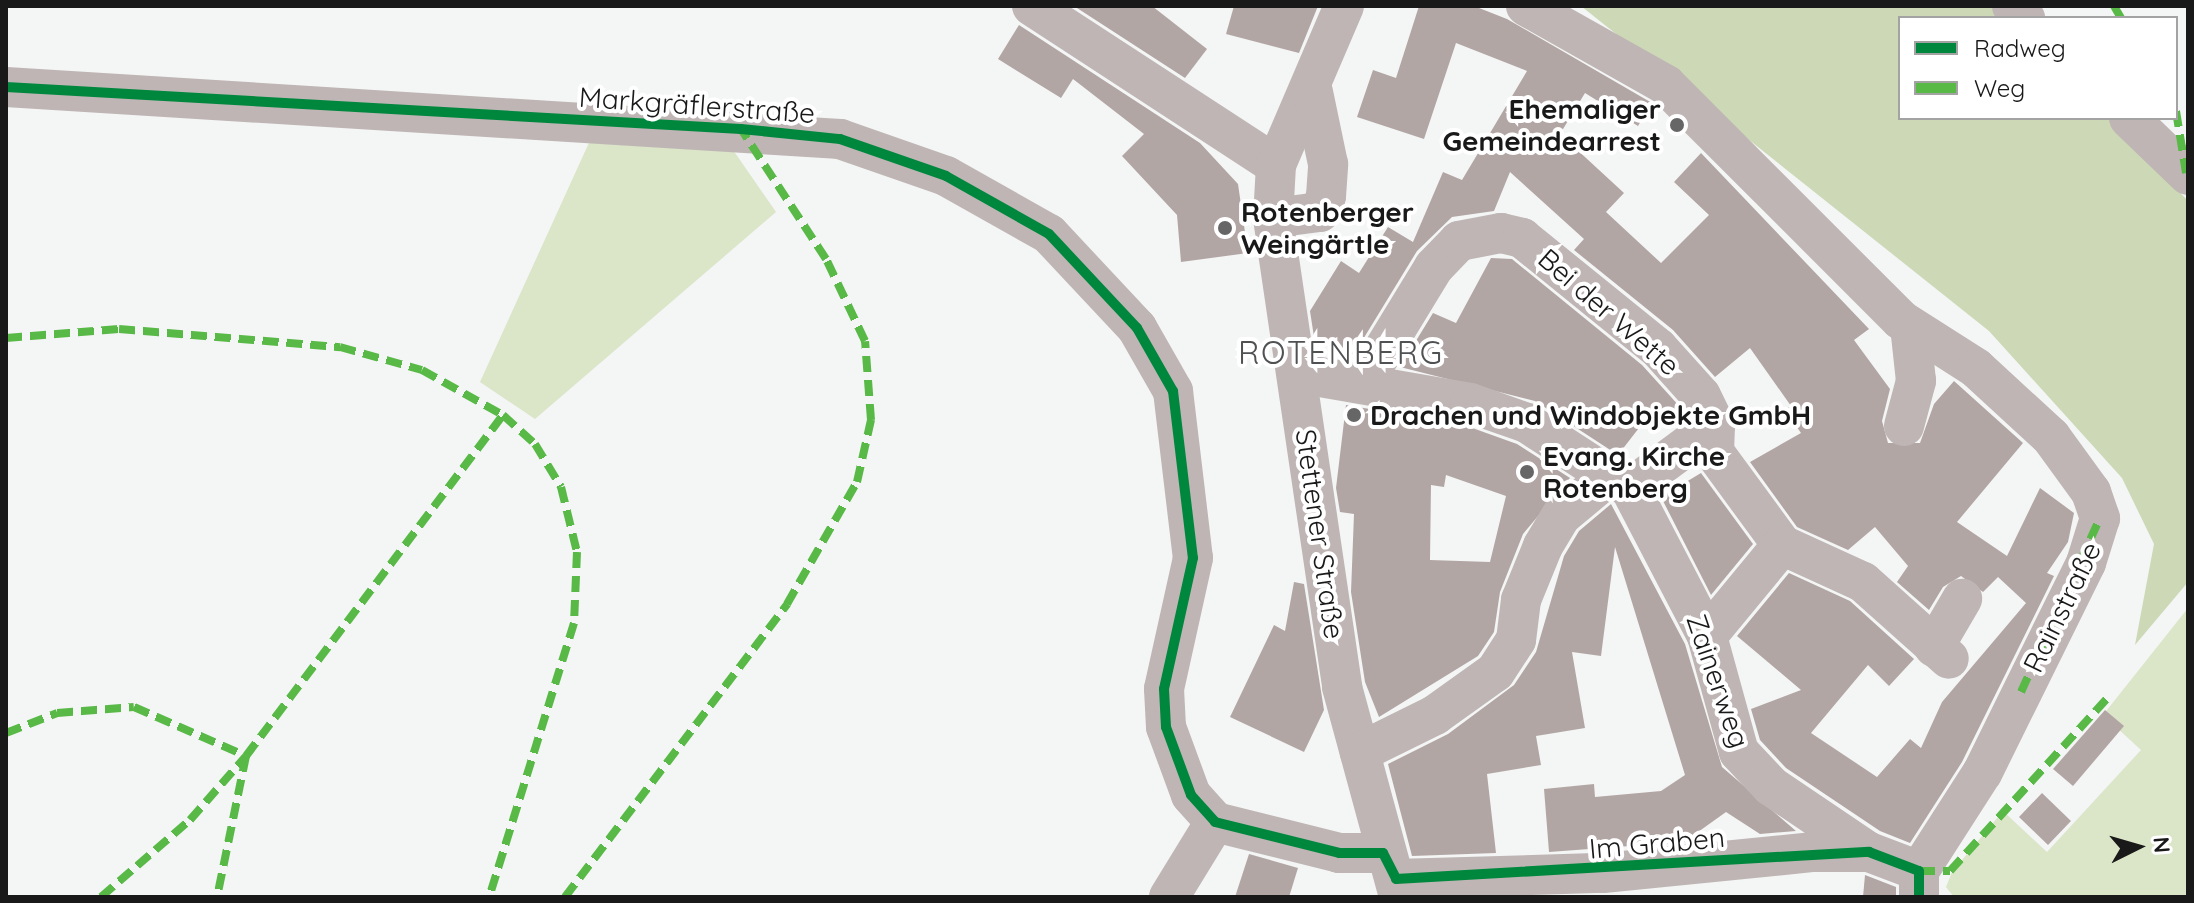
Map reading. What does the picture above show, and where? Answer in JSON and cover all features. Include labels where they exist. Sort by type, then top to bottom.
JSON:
[{"type":"street","points":[[1032,6],[1276,165],[1313,92],[1344,6]]},
{"type":"street","name":"Rainstraße","points":[[1526,6],[1666,85],[1910,326],[1976,368],[2051,437],[2100,518],[2086,563],[1982,773],[1919,884]]},
{"type":"street","name":"Markgräflerstraße","points":[[6,87],[840,139],[946,176],[1049,234],[1137,328],[1173,391],[1193,558],[1164,689],[1166,727],[1191,795],[1215,822]]},
{"type":"street","points":[[1273,218],[1320,212],[1326,196],[1328,164],[1313,92]]},
{"type":"street","points":[[2131,120],[2188,175]]},
{"type":"street","name":"Stettener Straße","points":[[1276,165],[1273,218],[1342,687],[1393,877]]},
{"type":"street","name":"Bei der Wette","points":[[1365,380],[1434,267],[1459,241],[1501,233],[1559,266],[1658,348],[1701,396],[1715,425],[1714,452],[1782,545],[1863,582],[1942,653],[1962,599]]},
{"type":"street","points":[[1904,426],[1916,381],[1910,326]]},
{"type":"street","points":[[1297,373],[1365,380],[1527,423],[1619,482]]},
{"type":"street","points":[[1360,752],[1435,715],[1495,672],[1516,640],[1521,600],[1543,546],[1561,516],[1715,425]]},
{"type":"street","name":"Zainerweg","points":[[1619,482],[1707,636],[1739,752],[1771,786],[1869,852]]},
{"type":"street","points":[[1707,636],[1782,545]]},
{"type":"street","points":[[1169,897],[1215,822]]},
{"type":"street","name":"Im Graben","points":[[1215,822],[1310,848],[1393,877],[1653,883],[1869,852],[1919,884]]},
{"type":"green space","points":[[1581,6],[1991,6],[2003,16],[1898,16],[1898,120],[2112,120],[2188,201],[2188,582],[2135,645],[2154,544],[2122,478],[1989,331]]},
{"type":"green space","points":[[593,134],[731,147],[776,212],[535,419],[480,382]]},
{"type":"green space","points":[[2188,608],[2188,897],[1954,897],[1946,887],[1952,872],[2003,811],[2047,852],[2141,750],[2103,715]]},
{"type":"building","points":[[1152,6],[1207,49],[1185,78],[1077,8]]},
{"type":"building","points":[[1234,6],[1318,6],[1299,53],[1226,34]]},
{"type":"building","points":[[1419,6],[1474,6],[1507,19],[1652,103],[1638,126],[1585,93],[1560,134],[1624,193],[1606,212],[1661,263],[1709,215],[1674,182],[1701,153],[1869,329],[1854,340],[1890,389],[1882,421],[1888,443],[1920,443],[1934,404],[1954,381],[2023,443],[1957,522],[2007,556],[2040,488],[2074,513],[2068,542],[2047,573],[2054,576],[1962,762],[1910,843],[1880,831],[1786,768],[1760,740],[1751,709],[1801,690],[1737,636],[1789,573],[1850,601],[1914,659],[1889,686],[1868,665],[1811,733],[1877,777],[1910,739],[1921,748],[1942,702],[2026,603],[1998,577],[1983,592],[1961,576],[1943,587],[1929,610],[1897,582],[1908,566],[1875,527],[1848,550],[1797,527],[1750,462],[1801,433],[1785,410],[1791,406],[1750,348],[1715,377],[1673,330],[1574,250],[1584,239],[1510,172],[1494,211],[1452,217],[1417,251],[1351,359],[1314,337],[1310,311],[1341,261],[1359,273],[1388,227],[1413,242],[1443,172],[1462,180],[1527,71],[1456,43],[1424,139],[1357,117],[1373,70],[1396,78]]},
{"type":"building","points":[[1019,25],[1200,143],[1238,184],[1248,253],[1181,262],[1177,215],[1122,156],[1144,134],[1073,79],[1061,98],[998,59]]},
{"type":"building","points":[[1491,258],[1512,259],[1642,365],[1681,408],[1660,428],[1649,415],[1618,455],[1535,401],[1400,367],[1433,313],[1456,323]]},
{"type":"building","points":[[1346,405],[1464,425],[1517,444],[1570,478],[1523,534],[1500,592],[1494,632],[1478,656],[1379,717],[1365,682],[1351,592],[1354,514],[1340,512],[1336,488]],"holes":[[[1446,475],[1506,496],[1490,562],[1430,560],[1431,485],[1444,487]]]},
{"type":"building","points":[[1701,473],[1753,544],[1711,595],[1661,497]]},
{"type":"building","points":[[1611,504],[1685,644],[1722,767],[1796,831],[1760,834],[1726,812],[1684,842],[1549,852],[1544,789],[1594,784],[1595,797],[1661,791],[1685,775],[1615,547],[1601,656],[1572,652],[1585,728],[1536,736],[1541,765],[1487,774],[1496,853],[1412,856],[1388,764],[1448,734],[1514,685],[1536,652],[1564,556],[1579,531]]},
{"type":"building","points":[[1294,582],[1304,584],[1324,710],[1304,752],[1230,717],[1274,625],[1285,631]]},
{"type":"building","points":[[2105,710],[2124,726],[2073,786],[2053,769]]},
{"type":"building","points":[[2042,793],[2071,821],[2048,845],[2019,817]]},
{"type":"building","points":[[1249,854],[1298,868],[1289,897],[1235,897]]},
{"type":"building","points":[[1865,875],[1896,887],[1896,897],[1863,897]]},
{"type":"marked path","points":[[2114,6],[2120,16]]},
{"type":"marked path","points":[[2177,120],[2186,173]]},
{"type":"marked path","points":[[565,897],[787,604],[857,482],[871,420],[865,341],[826,259],[741,129]]},
{"type":"marked path","points":[[6,338],[119,329],[340,347],[422,370],[503,415],[535,444],[561,487],[577,552],[574,623],[489,897]]},
{"type":"marked path","points":[[6,733],[57,713],[134,707],[246,756],[503,415]]},
{"type":"marked path","points":[[2021,692],[2100,518]]},
{"type":"marked path","points":[[1919,871],[1950,871],[2111,694]]},
{"type":"marked path","points":[[101,897],[190,820],[246,756],[217,897]]},
{"type":"cycle path","points":[[6,87],[741,129],[840,139],[946,176],[1049,234],[1137,328],[1173,391],[1193,558],[1164,689],[1166,727],[1191,795],[1215,822],[1339,853],[1383,853],[1396,879],[1869,852],[1919,871],[1919,897]]},
{"type":"place","name":"Ehemaliger Gemeindearrest","points":[[1677,125]]},
{"type":"place","name":"Rotenberger Weingärtle","points":[[1225,228]]},
{"type":"place","name":"Drachen und Windobjekte GmbH","points":[[1354,415]]},
{"type":"place","name":"Evang. Kirche Rotenberg","points":[[1527,472]]},
{"type":"district","name":"ROTENBERG","points":[[1341,352]]}]
